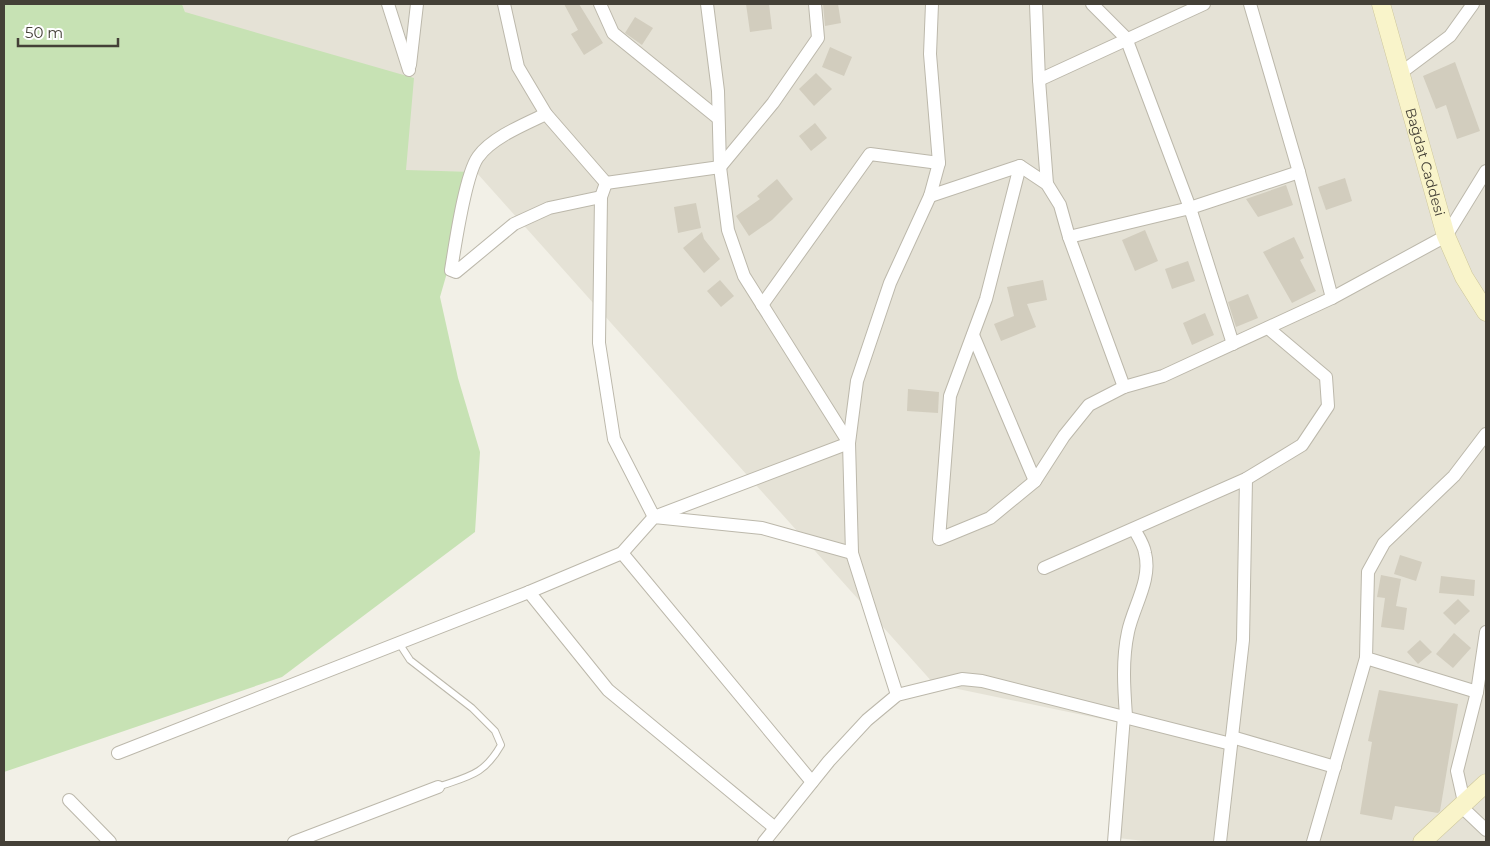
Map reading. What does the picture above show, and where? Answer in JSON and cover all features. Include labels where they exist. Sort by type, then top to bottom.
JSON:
[{"type":"street","points":[[388,4],[409,70],[417,4]]},
{"type":"street","points":[[504,4],[518,67],[546,114],[606,183]]},
{"type":"street","points":[[600,4],[613,33],[718,118]]},
{"type":"street","points":[[707,4],[718,91],[720,167],[728,230],[744,276],[849,443]]},
{"type":"street","points":[[606,183],[720,167],[773,103],[818,38],[815,4]]},
{"type":"street","points":[[897,695],[852,553],[849,443],[857,381],[890,283],[930,196],[939,163],[930,54],[932,4]]},
{"type":"street","points":[[1036,4],[1039,80],[1047,184]]},
{"type":"street","points":[[1092,4],[1126,38],[1190,208],[1233,344]]},
{"type":"street","points":[[1039,80],[1126,38],[1204,4]]},
{"type":"street","points":[[1250,4],[1299,172],[1332,298]]},
{"type":"street","name":"Bağdat Caddesi","points":[[1381,4],[1402,72],[1446,236],[1464,277],[1486,312]]},
{"type":"street","points":[[1402,72],[1450,36],[1473,4]]},
{"type":"street","points":[[546,114],[504,134],[478,157],[468,183],[451,270],[456,272],[514,224],[549,208],[601,196]]},
{"type":"street","points":[[762,305],[870,154],[939,163]]},
{"type":"street","points":[[930,196],[1020,166]]},
{"type":"street","points":[[1020,166],[986,299],[950,396],[939,540],[990,518],[1035,481],[1064,436],[1089,405],[1124,387],[1163,376],[1332,298],[1446,236],[1486,171]]},
{"type":"street","points":[[1020,166],[1047,184],[1060,205],[1069,236],[1124,387]]},
{"type":"street","points":[[1069,236],[1190,208],[1299,172]]},
{"type":"street","points":[[606,183],[601,196],[599,343],[614,439],[654,517]]},
{"type":"street","points":[[1044,568],[1246,479],[1302,445],[1328,406],[1326,377],[1268,328]]},
{"type":"street","points":[[973,335],[1035,481]]},
{"type":"street","points":[[1313,842],[1366,658],[1368,572],[1384,543],[1454,476],[1486,434]]},
{"type":"street","points":[[118,753],[400,643],[622,553],[654,517],[849,443]]},
{"type":"street","points":[[1220,842],[1243,640],[1246,479]]},
{"type":"street","points":[[654,517],[762,528],[852,553]]},
{"type":"street","points":[[1114,842],[1125,716],[1123,666],[1128,630],[1143,587],[1146,567],[1146,553],[1134,529]]},
{"type":"street","points":[[622,553],[812,782]]},
{"type":"street","points":[[528,592],[608,690],[775,828]]},
{"type":"street","points":[[1486,632],[1477,692],[1457,771],[1466,811],[1486,830]]},
{"type":"street","points":[[1366,658],[1477,692]]},
{"type":"street","points":[[764,842],[812,782],[867,720],[897,695],[962,679],[982,681],[1232,740],[1335,767]]},
{"type":"street","points":[[1422,842],[1486,783]]},
{"type":"street","points":[[294,842],[438,787]]},
{"type":"street","points":[[69,800],[110,842]]},
{"type":"lane","points":[[400,643],[410,660],[478,714],[495,732],[501,745],[494,758],[481,772],[438,787]]},
{"type":"shaded area","points":[[182,4],[1486,4],[1486,842],[1153,842],[1109,837],[1121,723],[934,684],[476,172],[406,171],[185,12]]},
{"type":"green space","points":[[4,4],[182,4],[185,12],[414,78],[406,170],[476,172],[440,297],[458,378],[480,452],[475,532],[282,677],[4,772]]},
{"type":"building","points":[[564,4],[579,4],[603,43],[584,55],[571,34],[578,30]]},
{"type":"building","points":[[746,4],[769,4],[772,29],[750,32]]},
{"type":"building","points":[[823,4],[838,4],[841,23],[825,26]]},
{"type":"building","points":[[635,17],[653,28],[642,45],[625,33]]},
{"type":"building","points":[[830,47],[852,57],[844,76],[822,67]]},
{"type":"building","points":[[1455,62],[1480,131],[1457,139],[1446,105],[1436,109],[1423,76]]},
{"type":"building","points":[[816,73],[832,89],[814,106],[799,89]]},
{"type":"building","points":[[815,123],[827,138],[811,151],[799,136]]},
{"type":"building","points":[[1345,178],[1352,201],[1326,210],[1318,187]]},
{"type":"building","points":[[777,179],[793,199],[772,220],[749,236],[736,216],[760,199],[757,196]]},
{"type":"building","points":[[1286,185],[1293,205],[1258,217],[1246,199]]},
{"type":"building","points":[[696,203],[701,228],[678,233],[674,207]]},
{"type":"building","points":[[1145,230],[1158,261],[1135,271],[1122,240]]},
{"type":"building","points":[[702,232],[704,239],[720,259],[704,273],[683,248]]},
{"type":"building","points":[[1294,237],[1304,258],[1300,260],[1316,291],[1292,303],[1263,252]]},
{"type":"building","points":[[1188,261],[1195,281],[1172,289],[1165,269]]},
{"type":"building","points":[[720,280],[734,296],[721,307],[707,291]]},
{"type":"building","points":[[1043,280],[1047,300],[1027,304],[1036,327],[1001,341],[994,324],[1014,316],[1007,287]]},
{"type":"building","points":[[1248,294],[1258,318],[1236,327],[1228,302]]},
{"type":"building","points":[[1205,313],[1214,335],[1192,345],[1183,323]]},
{"type":"building","points":[[908,389],[939,392],[938,413],[907,411]]},
{"type":"building","points":[[1400,555],[1422,562],[1416,581],[1394,574]]},
{"type":"building","points":[[1381,575],[1401,579],[1396,606],[1407,608],[1404,630],[1381,627],[1385,598],[1377,597]]},
{"type":"building","points":[[1441,576],[1475,580],[1474,596],[1439,593]]},
{"type":"building","points":[[1458,599],[1470,611],[1455,625],[1443,613]]},
{"type":"building","points":[[1454,633],[1471,648],[1453,668],[1436,654]]},
{"type":"building","points":[[1420,640],[1432,652],[1418,664],[1407,652]]},
{"type":"building","points":[[1379,690],[1458,704],[1440,811],[1438,813],[1395,806],[1392,820],[1360,814],[1372,742],[1368,741]]}]
